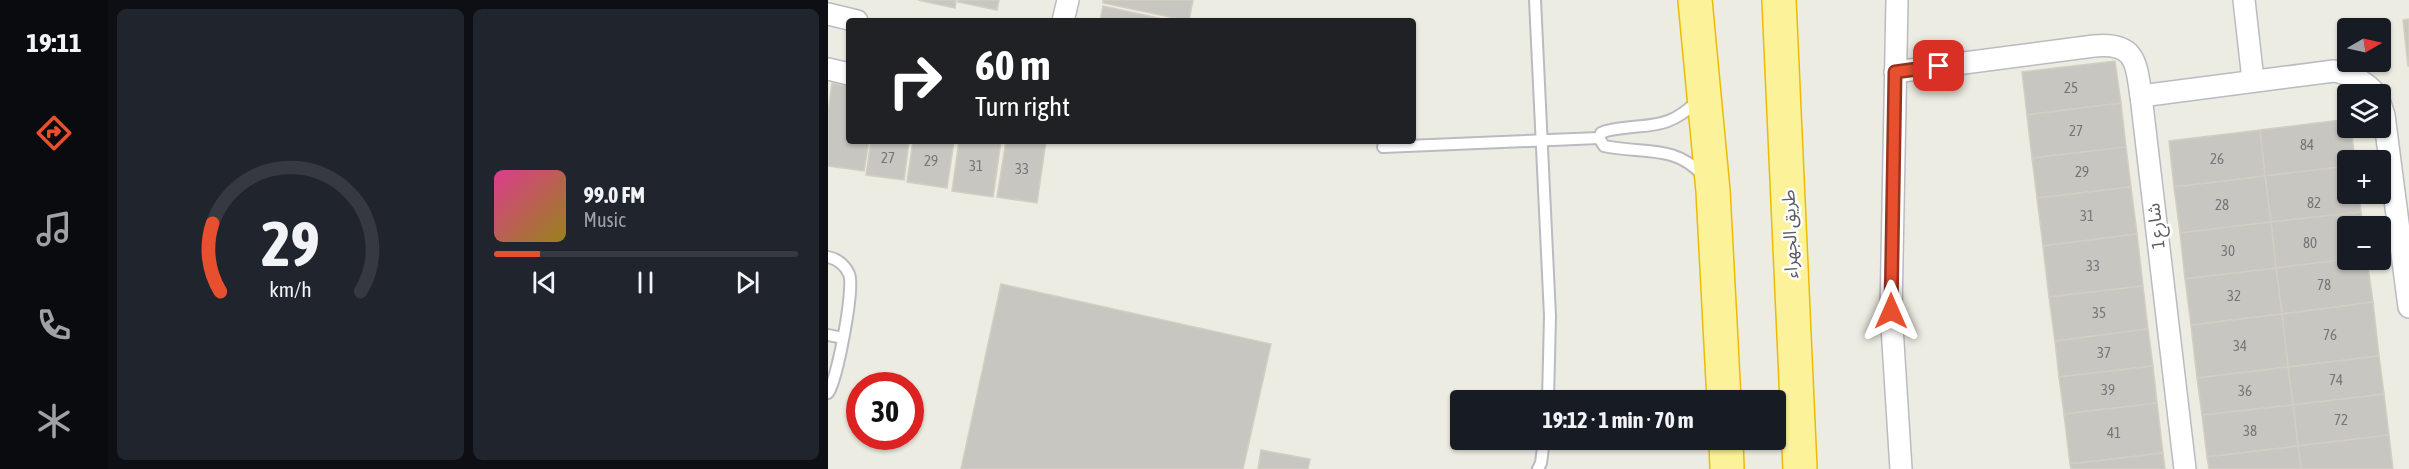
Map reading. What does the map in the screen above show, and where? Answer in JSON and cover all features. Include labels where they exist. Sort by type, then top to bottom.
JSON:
[{"type":"highway","points":[[1695,0],[1713,191],[1723,390]]},
{"type":"highway","name":"طريق الجهراء","points":[[1779,0],[1800,469]]},
{"type":"highway","points":[[1726,450],[1727,469]]},
{"type":"street","points":[[1064,18],[1068,0]]},
{"type":"street","points":[[1897,0],[1891,311],[1900,469]]},
{"type":"street","points":[[2244,0],[2253,81]]},
{"type":"street","points":[[828,14],[846,18]]},
{"type":"street","name":"شارع 1","points":[[1895,72],[2107,45],[2119,46],[2128,53],[2137,66],[2185,469]]},
{"type":"street","points":[[828,69],[846,73]]},
{"type":"street","points":[[2141,96],[2334,71],[2346,73],[2364,84]]},
{"type":"street","points":[[2387,138],[2409,307]]},
{"type":"lane","points":[[1535,0],[1550,316],[1548,390]]},
{"type":"lane","points":[[1599,138],[1606,130],[1652,127],[1669,121],[1686,111],[1705,92]]},
{"type":"lane","points":[[1383,147],[1599,138]]},
{"type":"lane","points":[[1599,138],[1605,146],[1612,148],[1662,151],[1679,157],[1699,171],[1713,191]]},
{"type":"lane","points":[[828,257],[835,259],[845,267],[850,275],[852,293],[828,393]]},
{"type":"lane","points":[[828,334],[843,338]]},
{"type":"lane","points":[[1538,469],[1543,450]]},
{"type":"building","points":[[918,0],[956,0],[955,8]]},
{"type":"building","points":[[958,0],[999,0],[997,10],[958,2]]},
{"type":"building","points":[[1103,0],[1193,0],[1190,18],[1175,18],[1103,3]]},
{"type":"building","points":[[1103,6],[1158,18],[1101,18]]},
{"type":"building","points":[[2409,19],[2409,66],[2408,66],[2403,20]]},
{"type":"building","points":[[2115,61],[2121,103],[2027,115],[2022,72]]},
{"type":"building","points":[[832,83],[846,85],[846,144],[868,144],[864,171],[828,166],[828,112]]},
{"type":"building","points":[[2121,103],[2126,147],[2032,158],[2027,115]]},
{"type":"building","points":[[2337,120],[2337,138],[2352,138],[2354,150],[2337,150],[2337,167],[2265,176],[2260,130]]},
{"type":"building","points":[[2260,130],[2265,176],[2174,187],[2169,141]]},
{"type":"building","points":[[871,144],[909,144],[904,180],[866,175]]},
{"type":"building","points":[[913,144],[954,144],[947,188],[907,182]]},
{"type":"building","points":[[959,144],[1001,144],[993,197],[952,191]]},
{"type":"building","points":[[1006,144],[1046,144],[1037,203],[997,197]]},
{"type":"building","points":[[2126,147],[2131,187],[2037,198],[2032,158]]},
{"type":"building","points":[[2337,167],[2337,204],[2360,204],[2361,212],[2271,222],[2265,176]]},
{"type":"building","points":[[2265,176],[2271,222],[2180,233],[2174,187]]},
{"type":"building","points":[[2131,187],[2137,234],[2043,246],[2037,198]]},
{"type":"building","points":[[2361,212],[2362,216],[2337,216],[2337,260],[2276,268],[2271,222]]},
{"type":"building","points":[[2271,222],[2276,268],[2185,279],[2180,233]]},
{"type":"building","points":[[2137,234],[2143,286],[2049,297],[2043,246]]},
{"type":"building","points":[[2337,260],[2337,270],[2368,270],[2373,302],[2282,314],[2276,268]]},
{"type":"building","points":[[2276,268],[2282,314],[2191,325],[2185,279]]},
{"type":"building","points":[[1001,284],[1271,344],[1243,469],[961,469]]},
{"type":"building","points":[[2143,286],[2148,329],[2055,341],[2049,297]]},
{"type":"building","points":[[2373,302],[2379,356],[2288,367],[2282,314]]},
{"type":"building","points":[[2282,314],[2288,367],[2197,378],[2191,325]]},
{"type":"building","points":[[2148,329],[2153,366],[2059,377],[2055,341]]},
{"type":"building","points":[[2379,356],[2384,394],[2293,405],[2288,367]]},
{"type":"building","points":[[2153,366],[2157,403],[2064,414],[2059,377]]},
{"type":"building","points":[[2288,367],[2293,405],[2202,415],[2197,378]]},
{"type":"building","points":[[2384,394],[2389,435],[2298,446],[2293,405]]},
{"type":"building","points":[[2157,403],[2163,453],[2070,464],[2064,414]]},
{"type":"building","points":[[2293,405],[2298,446],[2207,457],[2202,415]]},
{"type":"building","points":[[2389,435],[2393,469],[2301,469],[2298,446]]},
{"type":"building","points":[[2298,446],[2301,469],[2209,469],[2207,457]]},
{"type":"building","points":[[1261,450],[1310,459],[1308,469],[1258,469]]},
{"type":"building","points":[[2163,453],[2165,469],[2071,469],[2070,464]]},
{"type":"route","points":[[1891,311],[1895,72],[1939,66]]}]
